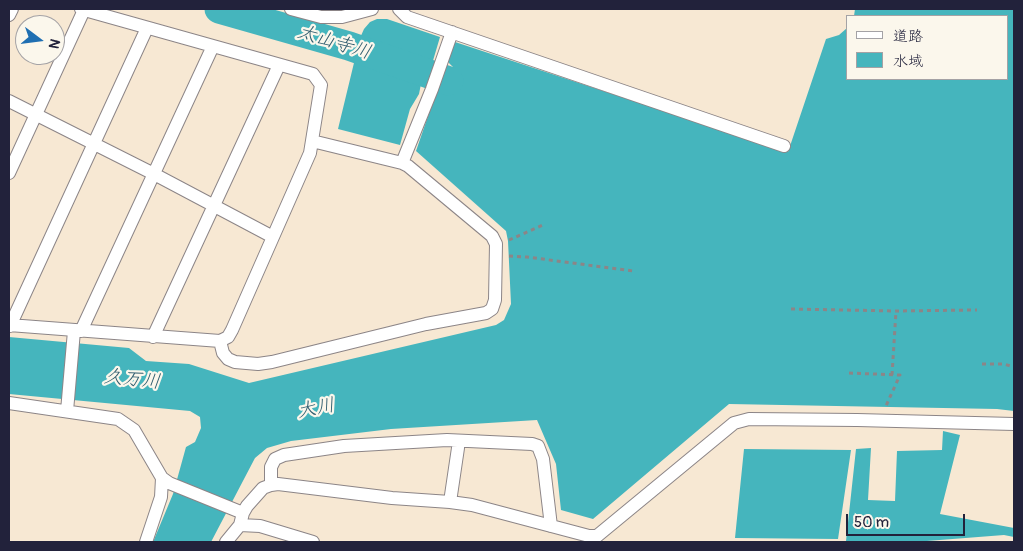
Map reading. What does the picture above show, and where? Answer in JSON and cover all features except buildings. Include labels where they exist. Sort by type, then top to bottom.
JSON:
[{"type":"street","points":[[9,15],[12,9]]},
{"type":"street","points":[[9,173],[83,9],[313,74],[321,85],[310,153],[228,337],[220,341],[76,334],[9,326],[147,28]]},
{"type":"street","points":[[291,9],[321,17],[342,17],[372,9]]},
{"type":"street","points":[[399,9],[407,16],[784,146]]},
{"type":"street","points":[[402,163],[432,89],[452,32]]},
{"type":"street","points":[[67,407],[76,334],[154,174],[213,46]]},
{"type":"street","points":[[153,337],[279,65]]},
{"type":"street","points":[[9,101],[274,237]]},
{"type":"street","points":[[220,341],[223,353],[228,358],[235,362],[258,364],[426,324],[486,313],[492,308],[495,300],[496,244],[492,236],[408,166],[312,141]]},
{"type":"street","points":[[9,402],[67,407],[118,419],[134,430],[166,480],[260,526],[313,542]]},
{"type":"street","points":[[226,542],[239,516],[263,488],[271,485],[278,484],[392,498],[472,505],[589,536],[596,536],[734,423],[741,421],[749,419],[847,420],[1014,424]]},
{"type":"street","points":[[271,485],[271,467],[275,459],[344,446],[447,440],[532,444],[538,446],[544,459],[551,526]]},
{"type":"street","points":[[450,502],[458,448]]},
{"type":"street","points":[[146,542],[166,480]]},
{"type":"path","points":[[508,241],[543,225]]},
{"type":"path","points":[[509,256],[633,271]]},
{"type":"path","points":[[791,309],[977,310]]},
{"type":"path","points":[[892,375],[896,311]]},
{"type":"path","points":[[982,364],[1004,364],[1014,367]]},
{"type":"path","points":[[849,373],[900,375],[884,411]]},
{"type":"water","points":[[855,9],[1014,9],[1014,411],[997,409],[729,404],[593,519],[561,510],[556,464],[537,420],[391,429],[291,441],[267,448],[255,458],[211,542],[153,542],[173,494],[186,447],[195,442],[201,428],[200,417],[190,411],[9,394],[9,337],[129,348],[146,361],[189,364],[249,383],[496,325],[504,320],[511,304],[506,231],[416,151],[437,90],[445,91],[453,67],[448,62],[455,42],[788,152],[826,39],[839,35],[846,29],[846,80],[1008,80],[1008,15],[854,15]]},
{"type":"water","points":[[377,19],[387,19],[440,37],[432,64],[435,65],[427,85],[421,84],[419,94],[410,109],[400,145],[338,129],[360,38],[370,22]]},
{"type":"water","points":[[943,431],[960,435],[940,514],[1014,528],[1014,537],[1004,535],[914,542],[846,541],[856,449],[871,448],[868,500],[895,501],[897,451],[942,450]]},
{"type":"water","points":[[744,449],[851,450],[838,539],[735,538]]},
{"type":"waterway","name":"太山寺川","points":[[219,9],[349,46],[449,81]]},
{"type":"water label","name":"久万川","points":[[132,380]]},
{"type":"water label","name":"大川","points":[[316,409]]}]
